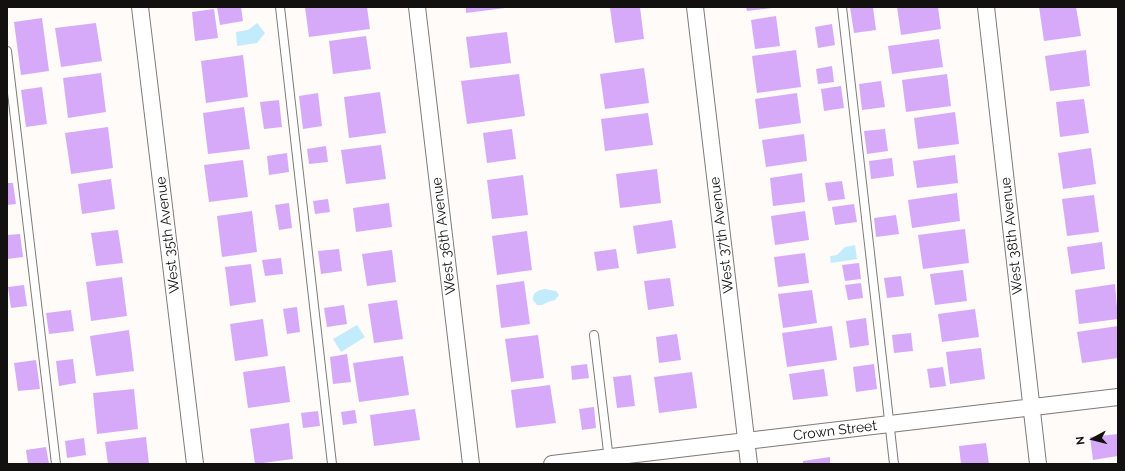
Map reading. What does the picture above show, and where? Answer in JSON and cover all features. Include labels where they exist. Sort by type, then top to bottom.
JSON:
[{"type":"street","name":"West 35th Avenue","points":[[140,7],[195,464]]},
{"type":"street","name":"West 36th Avenue","points":[[417,7],[471,464]]},
{"type":"street","name":"West 37th Avenue","points":[[695,7],[749,464]]},
{"type":"street","name":"West 38th Avenue","points":[[986,7],[1038,464]]},
{"type":"street","name":"Crown Street","points":[[552,464],[609,461],[746,441],[1118,397]]},
{"type":"lane","points":[[280,7],[332,464]]},
{"type":"lane","points":[[842,7],[894,464]]},
{"type":"lane","points":[[7,51],[56,464]]},
{"type":"lane","points":[[594,335],[609,461]]},
{"type":"water","points":[[257,23],[265,33],[257,43],[237,46],[236,32],[248,30]]},
{"type":"water","points":[[855,245],[857,259],[831,263],[830,256],[837,255],[845,247]]},
{"type":"water","points":[[545,289],[556,291],[559,295],[555,300],[542,305],[537,305],[533,300],[535,293]]},
{"type":"water","points":[[357,325],[365,337],[341,352],[333,339]]},
{"type":"building","points":[[217,7],[241,7],[243,21],[220,25]]},
{"type":"building","points":[[305,7],[367,7],[370,29],[309,37]]},
{"type":"building","points":[[466,7],[505,7],[505,8],[466,13]]},
{"type":"building","points":[[640,7],[644,39],[615,43],[610,8]]},
{"type":"building","points":[[746,7],[772,7],[772,8],[747,11]]},
{"type":"building","points":[[850,7],[873,7],[876,30],[854,33]]},
{"type":"building","points":[[897,7],[938,7],[941,29],[901,35]]},
{"type":"building","points":[[1039,7],[1076,7],[1081,36],[1044,41]]},
{"type":"building","points":[[214,9],[218,38],[195,41],[192,12]]},
{"type":"building","points":[[776,16],[780,46],[755,49],[751,20]]},
{"type":"building","points":[[42,18],[49,71],[21,75],[14,22]]},
{"type":"building","points":[[96,23],[102,61],[61,67],[55,28]]},
{"type":"building","points":[[832,24],[835,45],[818,48],[815,27]]},
{"type":"building","points":[[507,32],[511,63],[470,68],[466,37]]},
{"type":"building","points":[[366,36],[371,69],[333,74],[329,41]]},
{"type":"building","points":[[939,39],[943,67],[892,74],[888,46]]},
{"type":"building","points":[[796,50],[801,87],[757,93],[752,56]]},
{"type":"building","points":[[1086,50],[1090,86],[1050,91],[1045,56]]},
{"type":"building","points":[[243,55],[248,97],[206,103],[201,61]]},
{"type":"building","points":[[832,66],[834,82],[818,84],[816,69]]},
{"type":"building","points":[[644,68],[649,103],[605,109],[600,74]]},
{"type":"building","points":[[101,73],[106,112],[68,118],[63,78]]},
{"type":"building","points":[[519,74],[525,116],[467,124],[461,81]]},
{"type":"building","points":[[947,74],[951,106],[906,112],[902,80]]},
{"type":"building","points":[[881,81],[885,107],[862,110],[859,84]]},
{"type":"building","points":[[841,86],[844,108],[824,111],[821,89]]},
{"type":"building","points":[[42,87],[47,124],[26,127],[21,90]]},
{"type":"building","points":[[380,92],[386,133],[349,138],[344,97]]},
{"type":"building","points":[[318,93],[322,126],[303,129],[299,96]]},
{"type":"building","points":[[797,93],[801,123],[759,129],[755,99]]},
{"type":"building","points":[[1084,99],[1089,133],[1060,137],[1056,102]]},
{"type":"building","points":[[279,100],[282,127],[264,129],[260,102]]},
{"type":"building","points":[[244,107],[250,149],[208,154],[203,113]]},
{"type":"building","points":[[955,112],[959,144],[918,149],[914,118]]},
{"type":"building","points":[[648,113],[653,145],[605,151],[601,119]]},
{"type":"building","points":[[108,127],[113,168],[71,174],[65,133]]},
{"type":"building","points":[[512,129],[516,159],[487,163],[483,133]]},
{"type":"building","points":[[885,129],[888,151],[867,154],[864,131]]},
{"type":"building","points":[[804,134],[807,161],[766,167],[762,140]]},
{"type":"building","points":[[381,145],[386,179],[346,184],[341,150]]},
{"type":"building","points":[[326,146],[328,162],[309,164],[307,149]]},
{"type":"building","points":[[1091,148],[1096,184],[1063,189],[1058,153]]},
{"type":"building","points":[[287,153],[289,172],[269,175],[267,156]]},
{"type":"building","points":[[955,155],[958,183],[917,188],[913,161]]},
{"type":"building","points":[[892,158],[894,176],[871,179],[869,161]]},
{"type":"building","points":[[243,160],[248,197],[209,202],[204,165]]},
{"type":"building","points":[[657,169],[661,203],[620,208],[616,174]]},
{"type":"building","points":[[802,173],[805,202],[773,206],[770,178]]},
{"type":"building","points":[[523,175],[528,215],[492,219],[487,180]]},
{"type":"building","points":[[111,179],[115,209],[82,214],[78,184]]},
{"type":"building","points":[[842,181],[845,199],[828,201],[825,183]]},
{"type":"building","points":[[7,183],[13,183],[16,204],[7,205]]},
{"type":"building","points":[[957,193],[960,221],[912,228],[908,200]]},
{"type":"building","points":[[1094,195],[1099,232],[1067,236],[1062,199]]},
{"type":"building","points":[[328,199],[330,212],[315,214],[313,201]]},
{"type":"building","points":[[289,203],[292,228],[279,230],[275,205]]},
{"type":"building","points":[[389,203],[392,227],[356,232],[353,208]]},
{"type":"building","points":[[854,204],[857,222],[835,225],[832,207]]},
{"type":"building","points":[[252,211],[257,252],[222,257],[217,216]]},
{"type":"building","points":[[805,211],[809,240],[775,245],[771,216]]},
{"type":"building","points":[[896,215],[899,234],[876,237],[874,218]]},
{"type":"building","points":[[672,220],[676,248],[637,254],[633,226]]},
{"type":"building","points":[[965,229],[969,263],[923,269],[918,235]]},
{"type":"building","points":[[118,230],[123,263],[96,266],[91,233]]},
{"type":"building","points":[[527,231],[532,270],[497,275],[492,236]]},
{"type":"building","points":[[20,234],[23,257],[7,259],[7,235]]},
{"type":"building","points":[[1102,242],[1105,269],[1071,274],[1067,247]]},
{"type":"building","points":[[339,249],[342,271],[321,274],[318,251]]},
{"type":"building","points":[[616,249],[619,268],[597,271],[594,252]]},
{"type":"building","points":[[392,250],[396,282],[367,286],[362,254]]},
{"type":"building","points":[[805,253],[809,283],[778,287],[774,257]]},
{"type":"building","points":[[281,258],[283,274],[265,276],[262,260]]},
{"type":"building","points":[[859,263],[861,279],[845,281],[842,265]]},
{"type":"building","points":[[251,264],[256,302],[230,306],[225,267]]},
{"type":"building","points":[[963,270],[967,301],[935,305],[930,274]]},
{"type":"building","points":[[901,276],[904,296],[887,298],[884,278]]},
{"type":"building","points":[[122,277],[127,316],[91,321],[86,282]]},
{"type":"building","points":[[670,278],[674,306],[648,310],[644,281]]},
{"type":"building","points":[[524,281],[530,324],[501,328],[496,285]]},
{"type":"building","points":[[861,283],[863,298],[848,300],[845,285]]},
{"type":"building","points":[[1115,284],[1118,319],[1079,324],[1075,290]]},
{"type":"building","points":[[24,285],[27,306],[11,308],[8,287]]},
{"type":"building","points":[[812,290],[817,323],[783,328],[778,294]]},
{"type":"building","points":[[397,300],[403,339],[374,343],[368,304]]},
{"type":"building","points":[[344,305],[347,324],[327,327],[324,308]]},
{"type":"building","points":[[297,307],[300,332],[287,334],[283,309]]},
{"type":"building","points":[[975,309],[979,337],[942,342],[938,314]]},
{"type":"building","points":[[71,310],[74,331],[49,334],[46,313]]},
{"type":"building","points":[[866,318],[869,345],[850,348],[846,321]]},
{"type":"building","points":[[263,319],[268,356],[235,361],[230,324]]},
{"type":"building","points":[[832,326],[837,360],[787,367],[782,333]]},
{"type":"building","points":[[1118,326],[1118,358],[1082,363],[1077,332]]},
{"type":"building","points":[[129,330],[134,371],[96,376],[90,336]]},
{"type":"building","points":[[911,333],[913,351],[894,353],[892,335]]},
{"type":"building","points":[[677,334],[681,360],[659,363],[656,337]]},
{"type":"building","points":[[538,335],[544,378],[511,382],[505,339]]},
{"type":"building","points":[[981,348],[985,379],[950,384],[946,352]]},
{"type":"building","points":[[347,354],[351,382],[333,384],[330,357]]},
{"type":"building","points":[[403,356],[409,395],[359,402],[353,363]]},
{"type":"building","points":[[73,359],[76,383],[59,386],[56,361]]},
{"type":"building","points":[[36,360],[40,389],[18,391],[14,363]]},
{"type":"building","points":[[587,364],[589,378],[572,380],[571,366]]},
{"type":"building","points":[[874,364],[877,389],[856,392],[853,367]]},
{"type":"building","points":[[285,366],[290,402],[248,408],[243,372]]},
{"type":"building","points":[[943,367],[946,386],[930,388],[927,369]]},
{"type":"building","points":[[824,369],[828,396],[793,400],[789,374]]},
{"type":"building","points":[[692,372],[697,408],[659,413],[654,377]]},
{"type":"building","points":[[631,375],[635,406],[617,408],[613,377]]},
{"type":"building","points":[[550,385],[556,423],[516,428],[511,390]]},
{"type":"building","points":[[134,389],[138,429],[97,434],[93,393]]},
{"type":"building","points":[[594,407],[596,428],[582,430],[579,409]]},
{"type":"building","points":[[415,409],[420,440],[374,446],[370,415]]},
{"type":"building","points":[[355,410],[357,423],[343,425],[341,412]]},
{"type":"building","points":[[318,411],[320,426],[303,428],[301,413]]},
{"type":"building","points":[[289,423],[293,459],[255,464],[250,429]]},
{"type":"building","points":[[1118,434],[1118,456],[1093,460],[1090,437]]},
{"type":"building","points":[[146,437],[149,464],[108,464],[105,442]]},
{"type":"building","points":[[84,438],[86,455],[67,458],[65,441]]},
{"type":"building","points":[[986,443],[989,464],[961,464],[959,446]]},
{"type":"building","points":[[46,447],[49,464],[28,464],[26,450]]},
{"type":"building","points":[[830,457],[830,464],[803,464],[803,461]]}]
